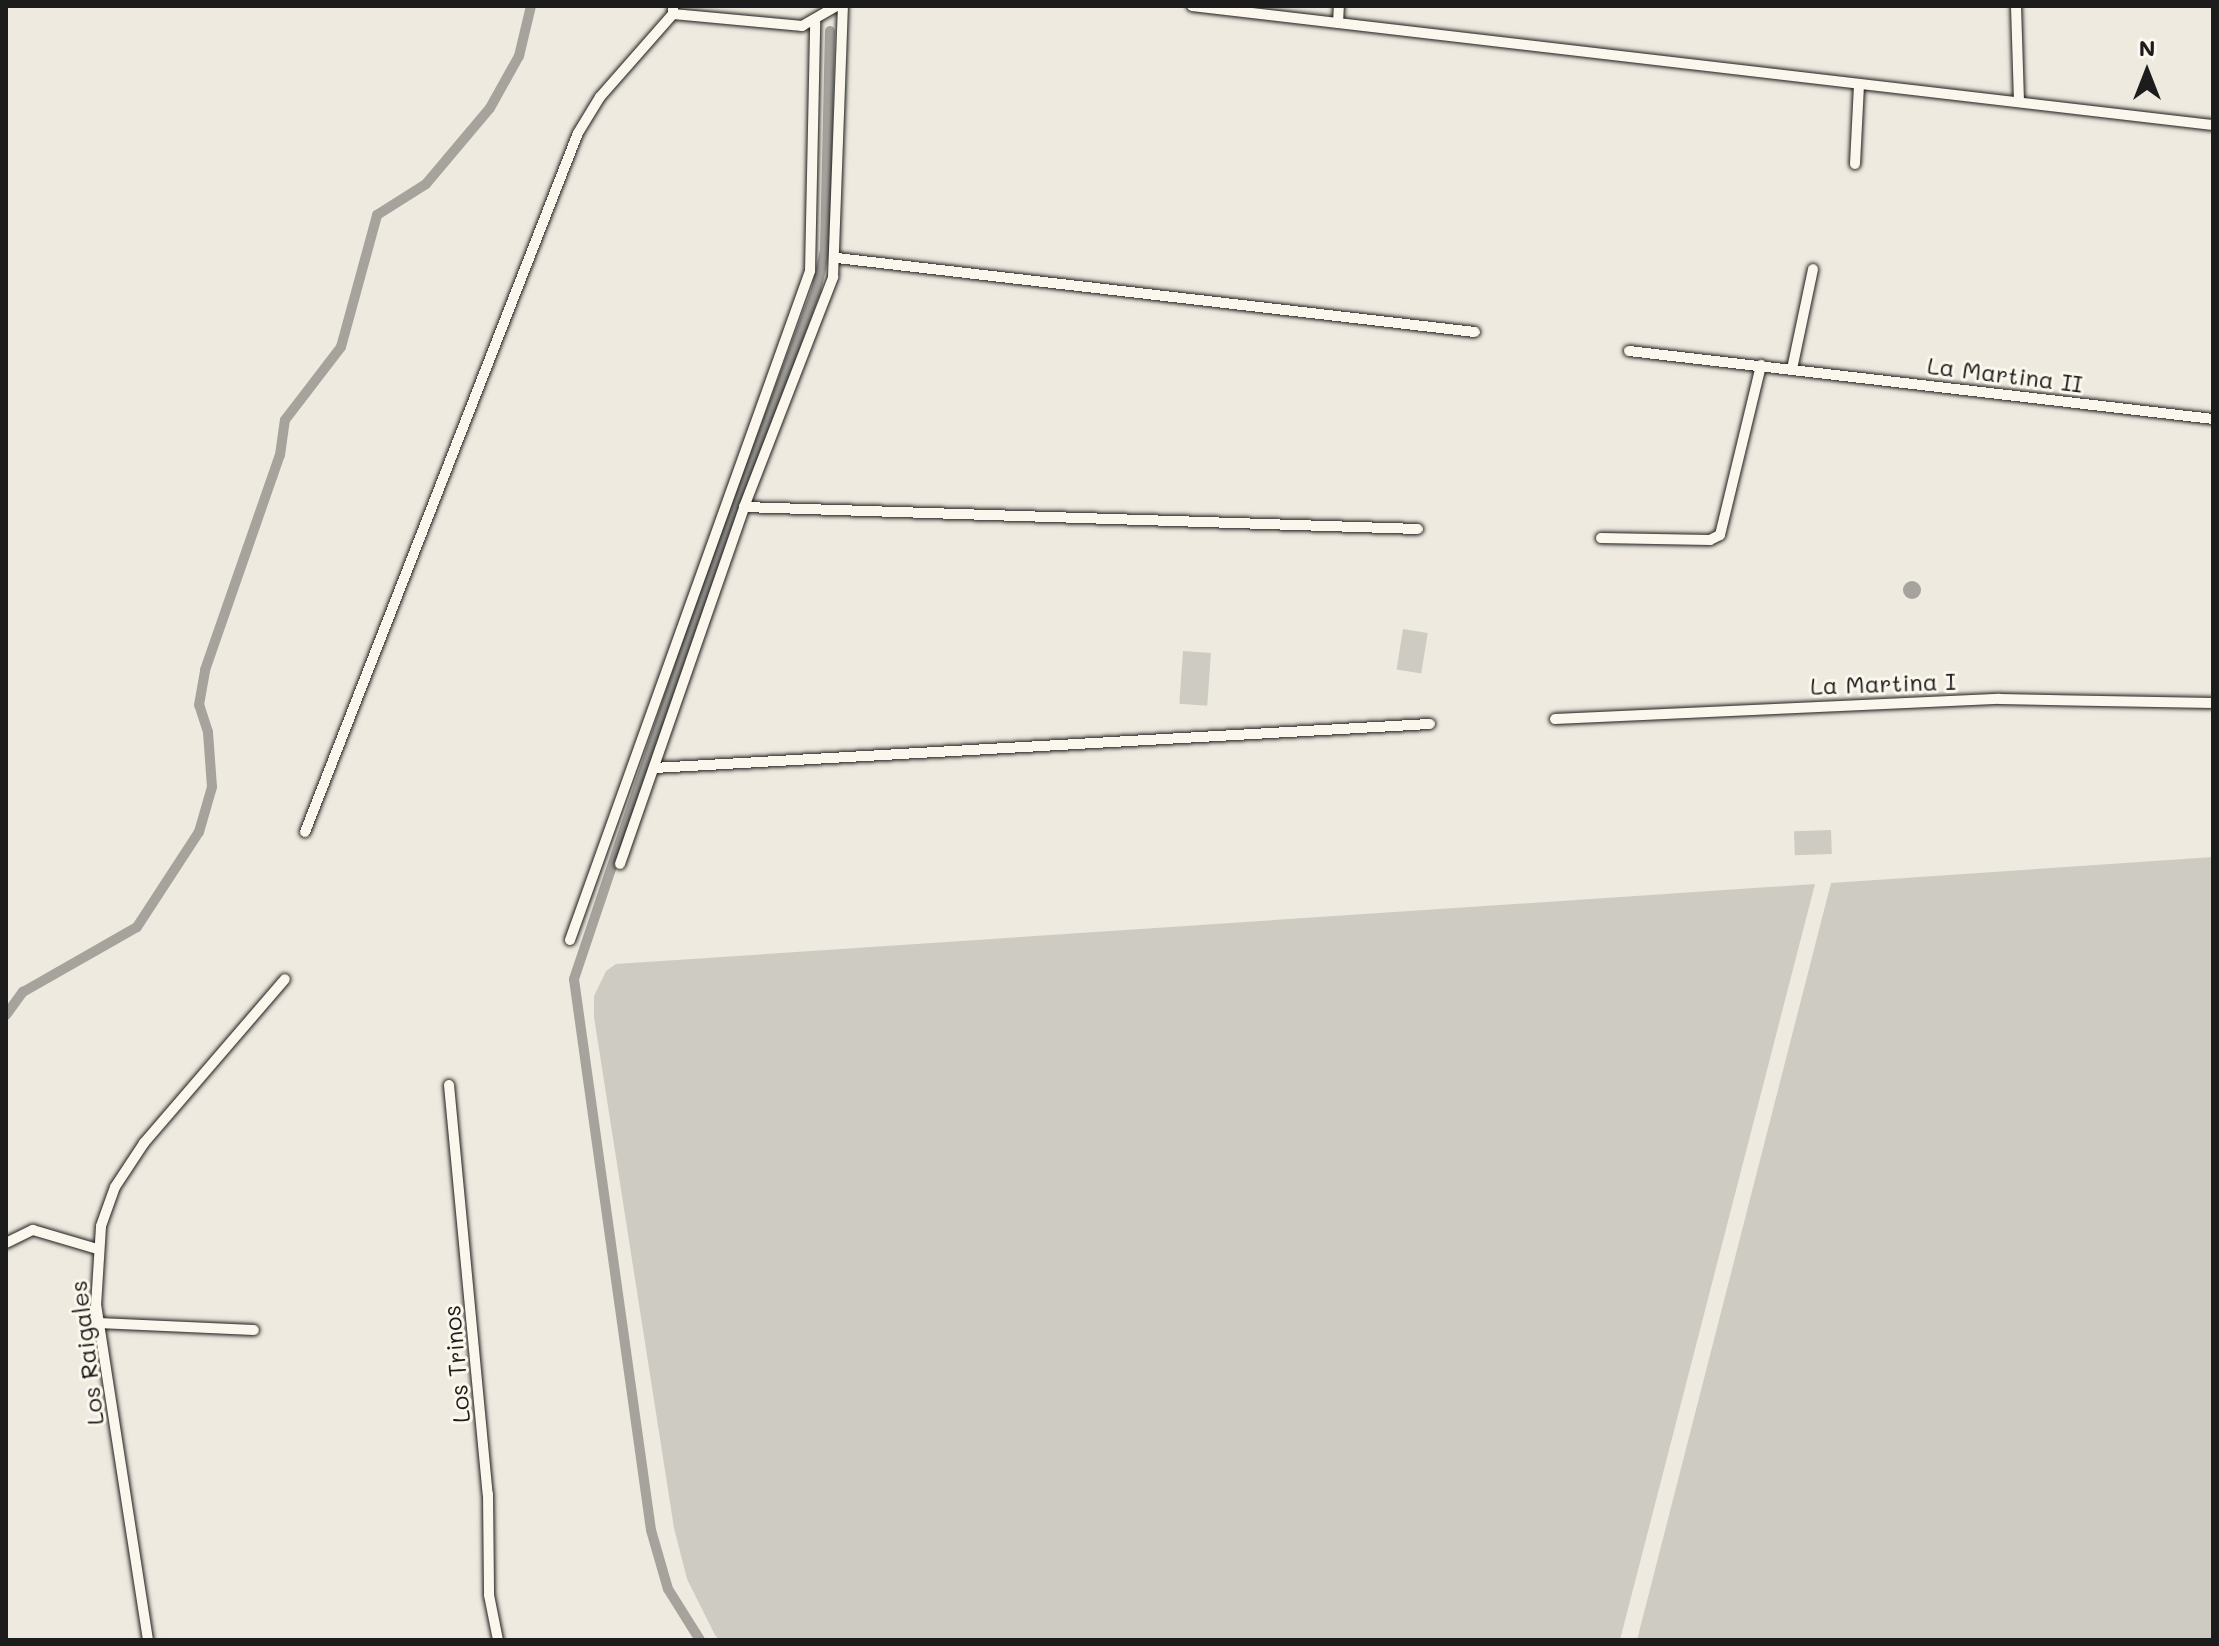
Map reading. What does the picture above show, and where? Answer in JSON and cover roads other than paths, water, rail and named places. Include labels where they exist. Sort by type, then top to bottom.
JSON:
[{"type":"street","points":[[305,832],[578,133],[600,97],[673,10],[797,26],[815,22],[836,6]]},
{"type":"street","points":[[620,864],[744,507],[837,258],[843,6]]},
{"type":"street","points":[[1192,6],[2213,125]]},
{"type":"street","points":[[1338,23],[1339,6]]},
{"type":"street","points":[[2016,6],[2019,102]]},
{"type":"street","points":[[570,940],[810,271],[815,22]]},
{"type":"street","points":[[1855,164],[1859,84]]},
{"type":"street","points":[[837,258],[1475,332]]},
{"type":"street","points":[[1792,369],[1813,269]]},
{"type":"street","name":"La Martina II","points":[[1629,351],[2213,419]]},
{"type":"street","points":[[1601,538],[1710,540],[1720,535],[1761,365]]},
{"type":"street","points":[[744,507],[1418,529]]},
{"type":"street","name":"La Martina I","points":[[1555,719],[2000,699],[2213,703]]},
{"type":"street","points":[[654,768],[1430,724]]},
{"type":"street","name":"Los Raigales","points":[[148,1640],[98,1323],[97,1249],[110,1199],[133,1159],[285,979]]},
{"type":"street","name":"Los Trinos","points":[[449,1085],[488,1494],[489,1595],[498,1640]]},
{"type":"street","points":[[6,1243],[33,1230],[97,1249]]},
{"type":"street","points":[[98,1323],[254,1330]]},
{"type":"waterway","points":[[6,1015],[23,992],[137,927],[199,832],[212,787],[208,732],[199,705],[205,670],[280,455],[285,420],[341,347],[377,215],[426,184],[490,108],[519,56],[531,6]]},
{"type":"waterway","points":[[700,1640],[668,1589],[651,1530],[574,979],[707,584],[816,291],[825,250],[830,31]]}]
